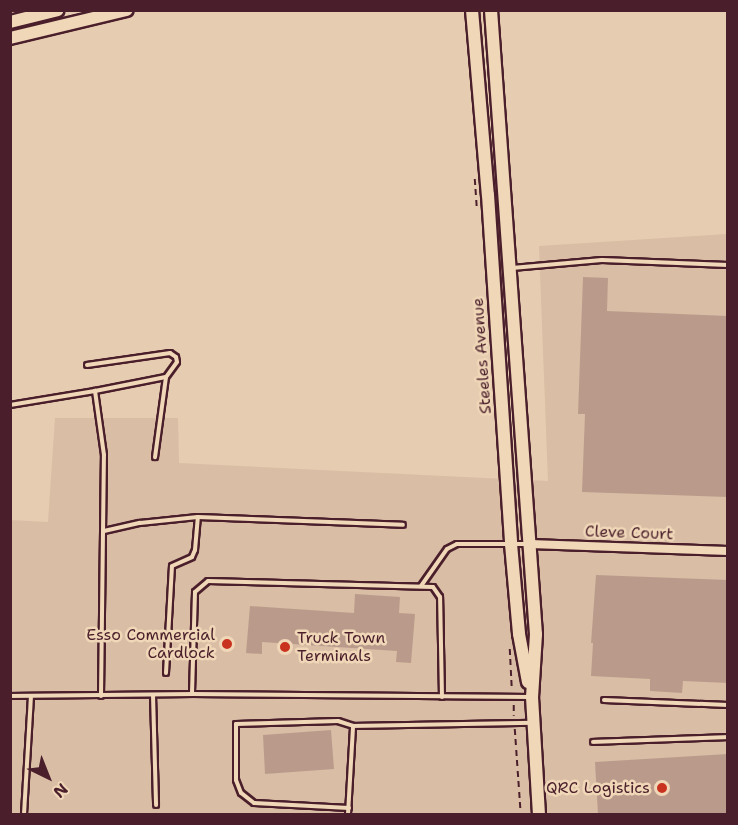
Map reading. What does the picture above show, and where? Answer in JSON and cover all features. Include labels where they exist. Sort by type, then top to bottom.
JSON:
[{"type":"main road","points":[[10,22],[58,10]]},
{"type":"main road","points":[[10,38],[127,10]]},
{"type":"main road","name":"Steeles Avenue","points":[[472,10],[488,195],[511,544],[519,634],[532,698]]},
{"type":"main road","name":"Steeles Avenue","points":[[491,10],[536,634],[532,698],[539,814]]},
{"type":"street","name":"Cleve Court","points":[[530,544],[728,551]]},
{"type":"lane","points":[[511,268],[602,260],[728,265]]},
{"type":"lane","points":[[87,365],[170,353],[176,357],[177,362],[166,377],[155,457]]},
{"type":"lane","points":[[10,405],[166,377]]},
{"type":"lane","points":[[95,391],[104,455],[101,696]]},
{"type":"lane","points":[[104,531],[198,517],[403,525]]},
{"type":"lane","points":[[166,673],[172,566],[192,557],[195,550],[198,517]]},
{"type":"lane","points":[[421,586],[447,549],[457,544],[530,544]]},
{"type":"lane","points":[[192,694],[195,592],[208,581],[433,587],[440,597],[442,697]]},
{"type":"lane","points":[[10,696],[192,694],[532,698]]},
{"type":"lane","points":[[153,695],[156,805]]},
{"type":"lane","points":[[24,814],[30,696]]},
{"type":"lane","points":[[604,700],[728,705]]},
{"type":"lane","points":[[349,808],[254,803],[241,793],[236,780],[237,724],[338,721],[353,726],[533,723]]},
{"type":"lane","points":[[348,814],[353,726]]},
{"type":"lane","points":[[592,742],[728,737]]},
{"type":"shaded area","points":[[727,234],[727,814],[11,814],[10,520],[48,522],[55,418],[178,418],[179,463],[548,481],[539,246]]},
{"type":"building","points":[[583,277],[608,278],[607,311],[728,316],[728,497],[582,492],[585,414],[578,414]]},
{"type":"building","points":[[596,575],[728,580],[728,683],[683,681],[682,693],[650,691],[650,679],[591,676]]},
{"type":"building","points":[[355,594],[400,597],[399,613],[415,614],[411,663],[396,662],[397,651],[262,642],[262,654],[246,653],[250,606],[354,613]]},
{"type":"building","points":[[331,730],[334,769],[265,774],[263,735]]},
{"type":"building","name":"QRC Logistics","points":[[728,754],[728,814],[598,814],[595,762]]},
{"type":"place","name":"Esso Commercial Cardlock","points":[[227,644]]},
{"type":"place","name":"Truck Town Terminals","points":[[285,647]]},
{"type":"place","name":"QRC Logistics","points":[[662,788]]}]
